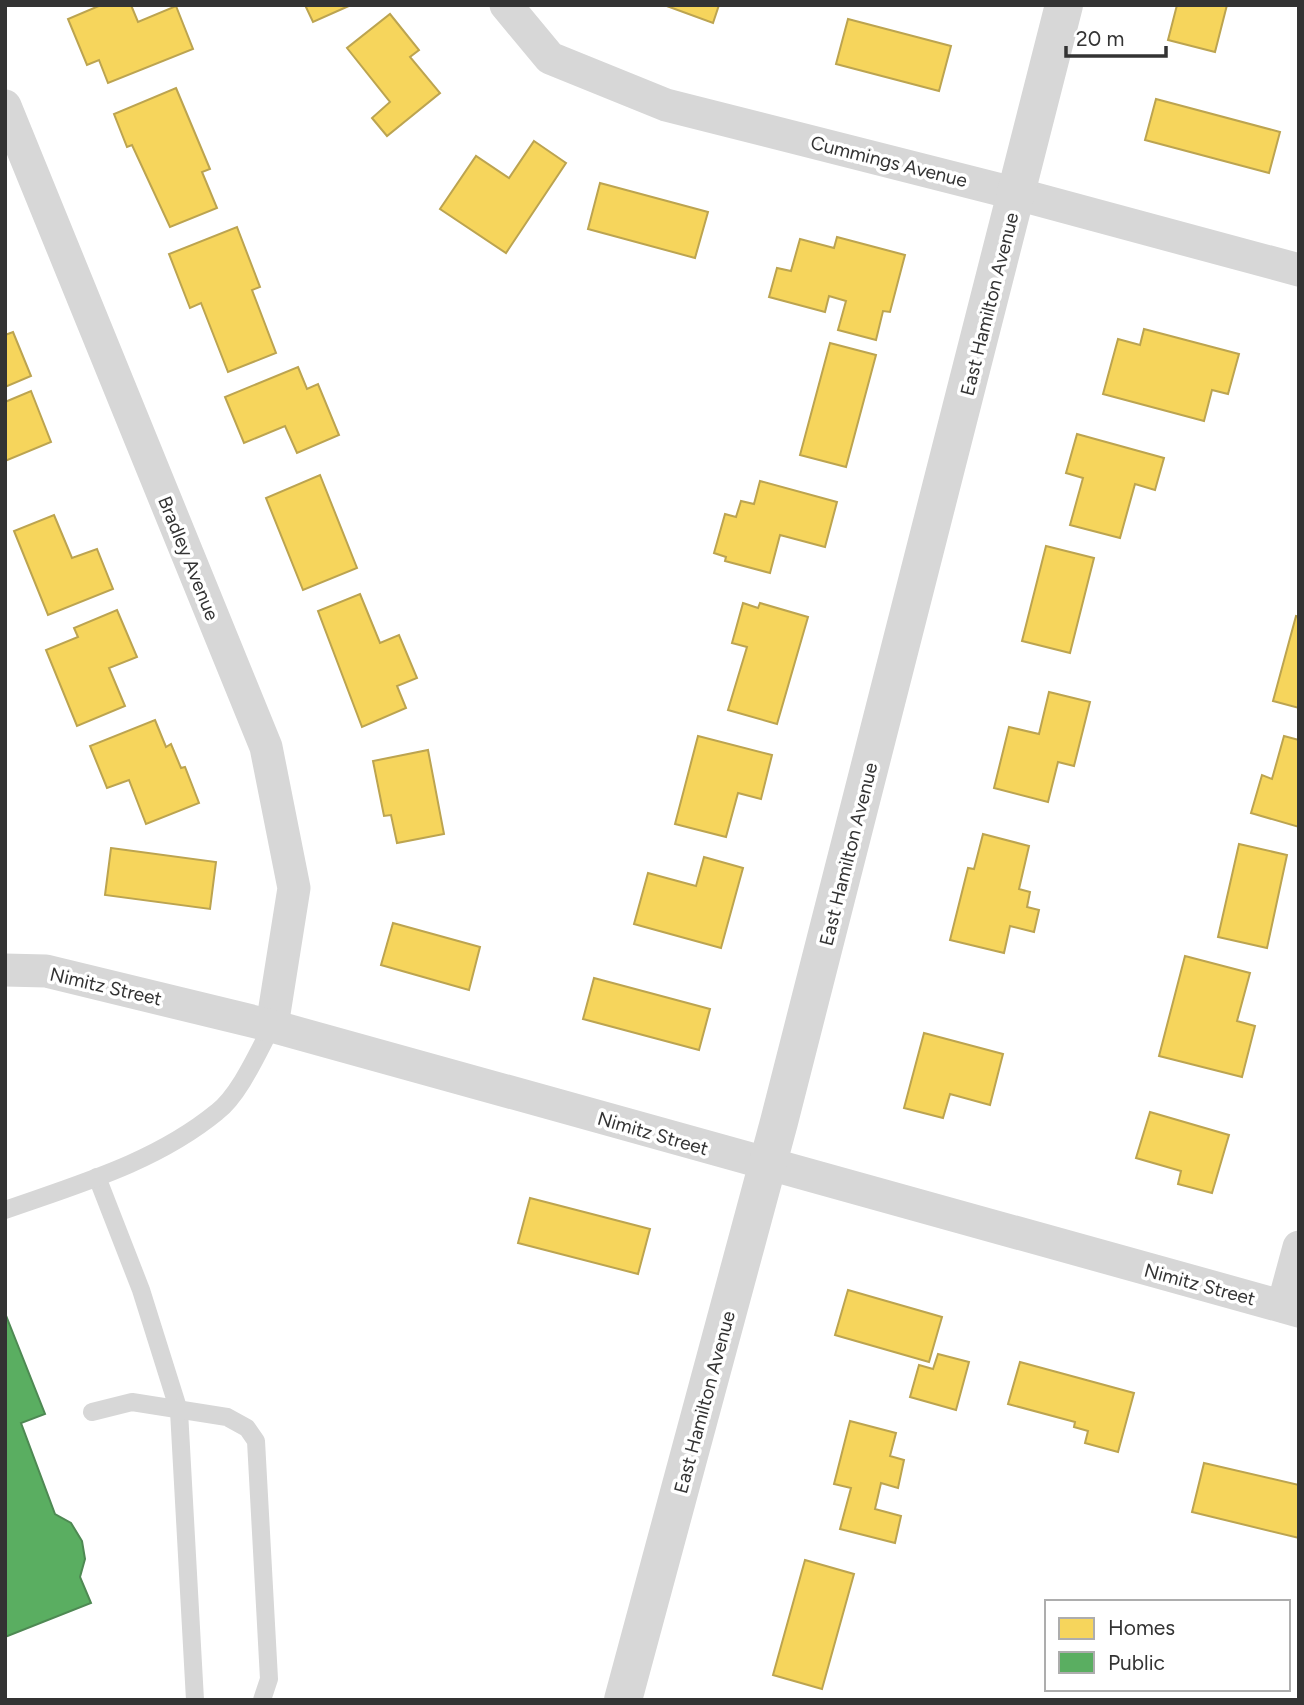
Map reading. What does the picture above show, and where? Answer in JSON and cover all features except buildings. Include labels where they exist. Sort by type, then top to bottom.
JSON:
[{"type":"street","name":"Cummings Avenue","points":[[506,5],[550,58],[666,105],[1017,194],[1299,270]]},
{"type":"street","name":"East Hamilton Avenue","points":[[623,1700],[768,1165],[1064,5]]},
{"type":"street","name":"Bradley Avenue","points":[[5,106],[266,747],[294,888],[272,1026]]},
{"type":"street","name":"Nimitz Street","points":[[5,970],[46,971],[272,1026],[1291,1308]]},
{"type":"street","points":[[1291,1308],[1299,1247]]},
{"type":"lane","points":[[5,1210],[137,1163],[219,1111],[250,1067],[272,1026]]},
{"type":"lane","points":[[97,1178],[141,1290],[179,1411],[195,1700]]},
{"type":"lane","points":[[92,1412],[132,1402],[227,1417],[247,1428],[256,1441],[269,1679],[262,1700]]}]
